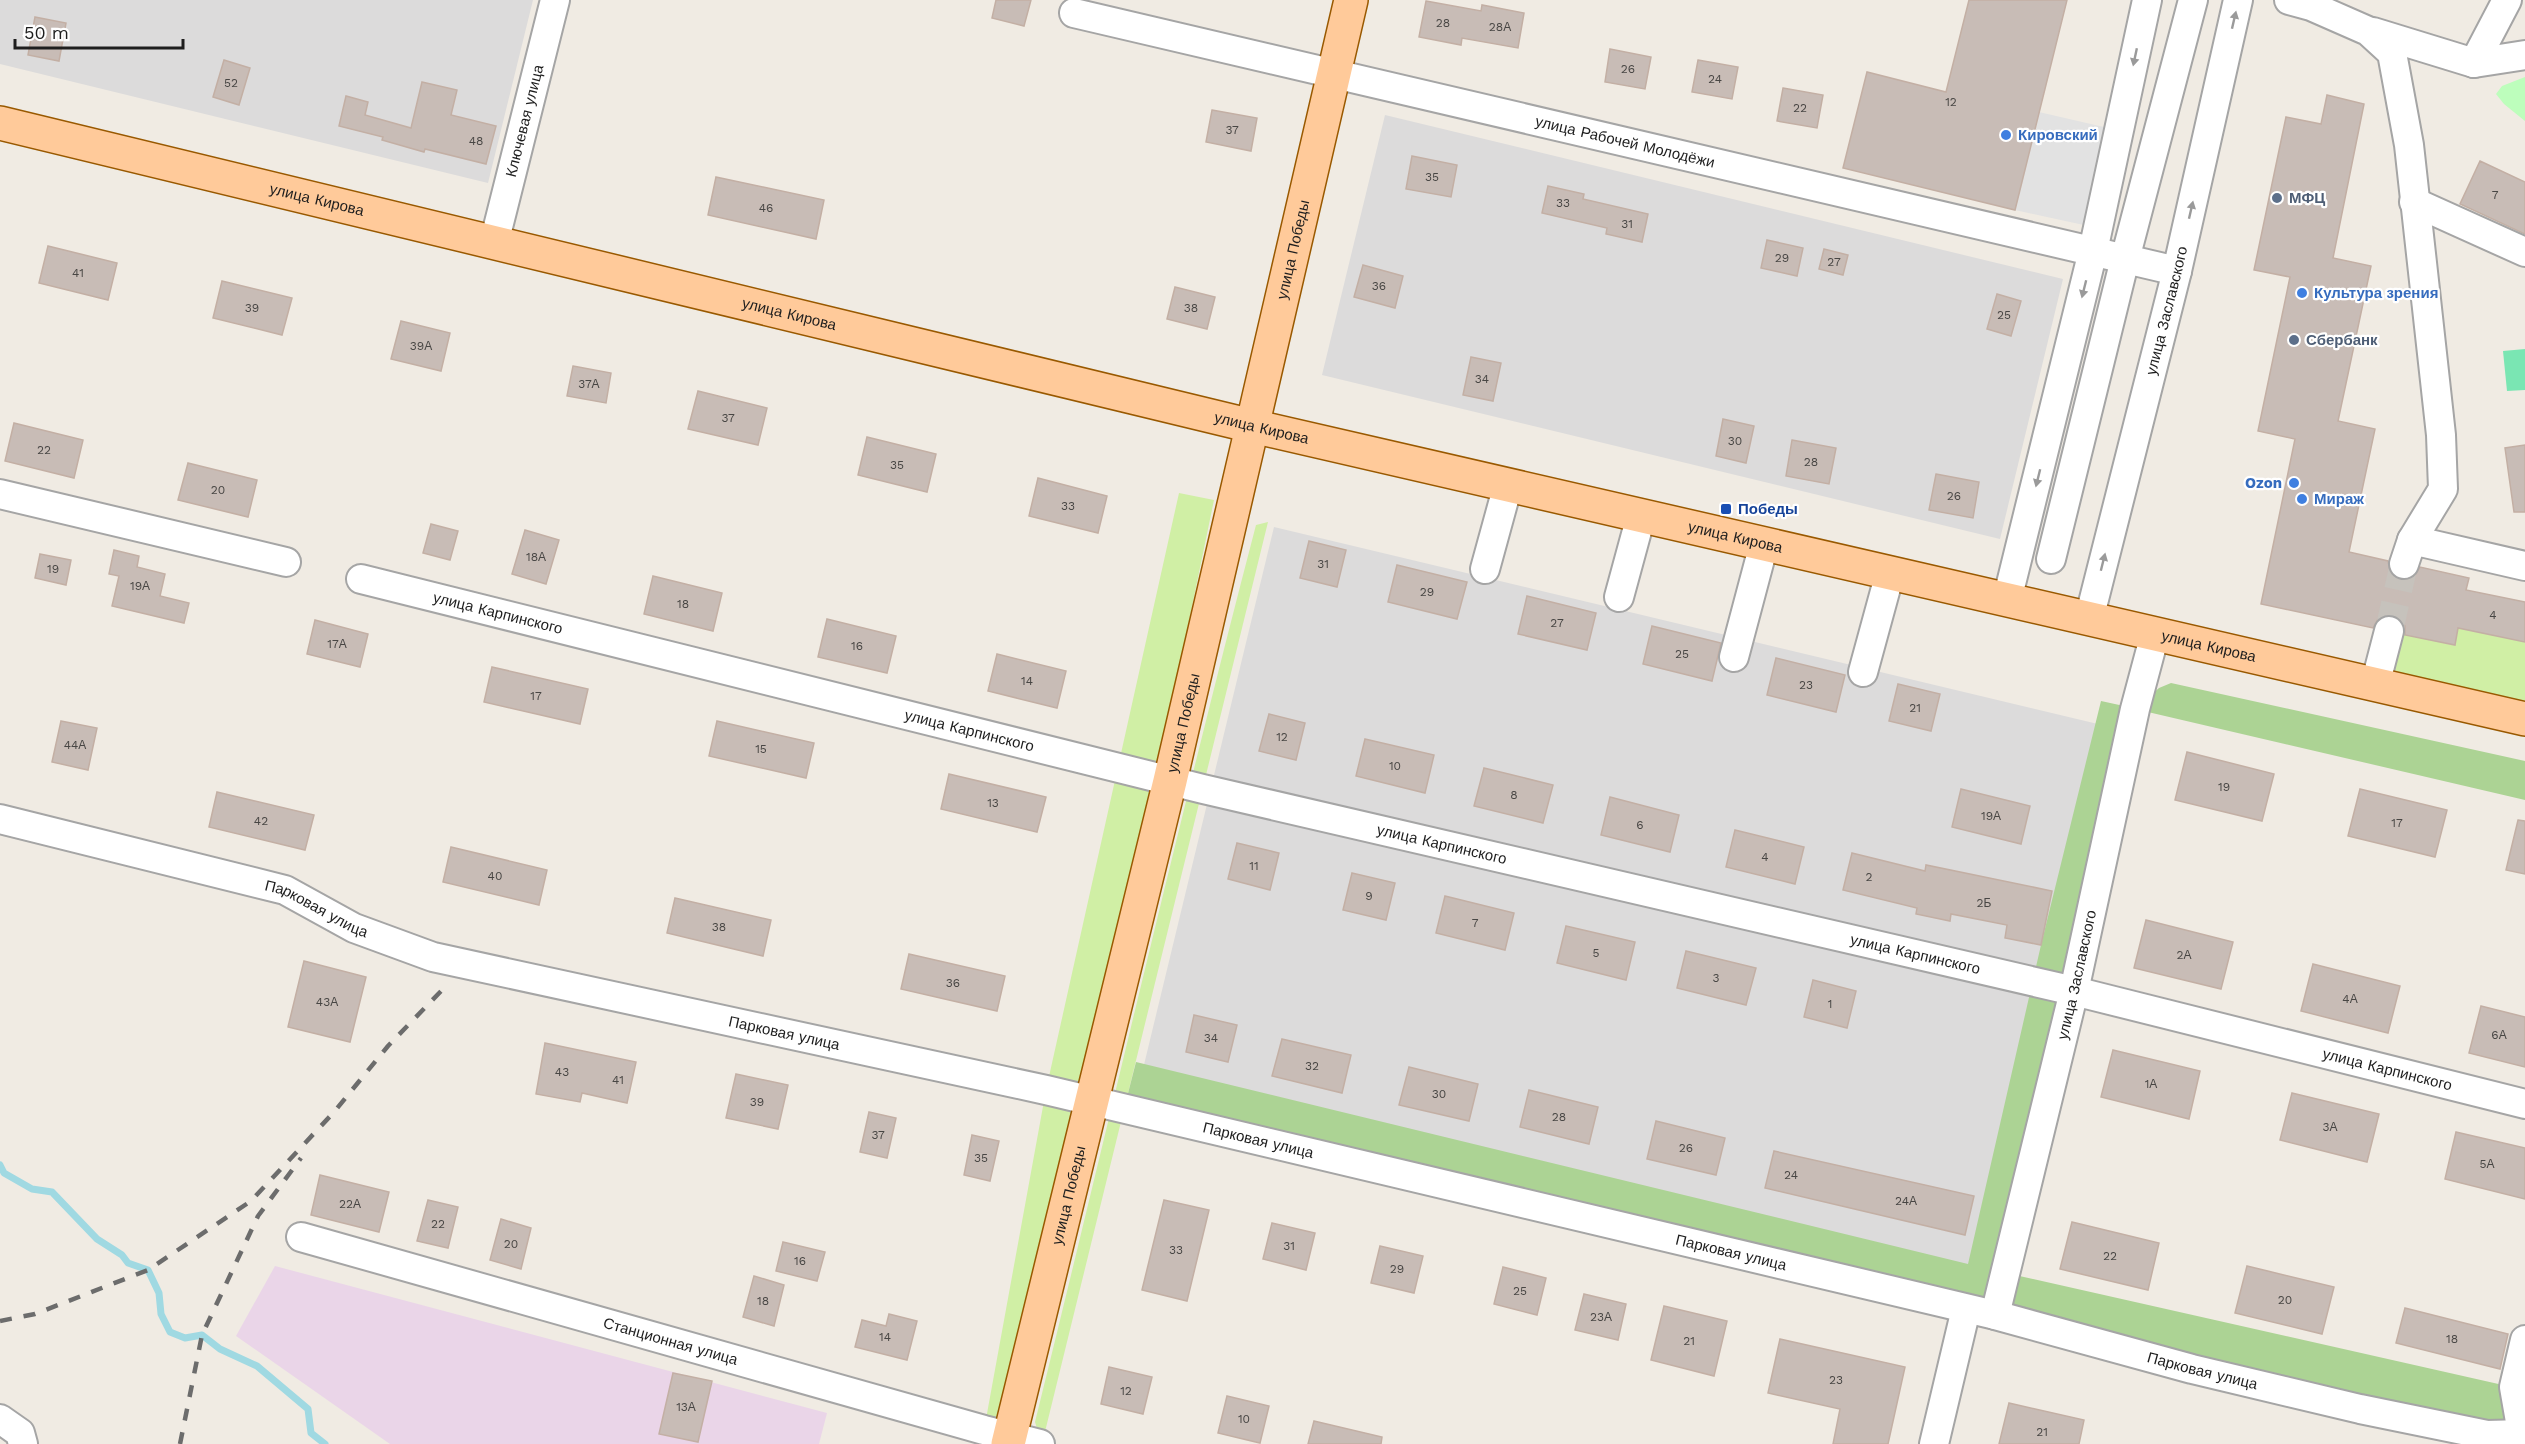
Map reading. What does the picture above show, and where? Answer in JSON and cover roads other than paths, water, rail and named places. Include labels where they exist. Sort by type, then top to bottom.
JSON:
[{"type":"main road","name":"улица Победы","points":[[1019,1441],[1093,1102],[1170,781],[1350,0]]},
{"type":"main road","name":"улица Кирова","points":[[0,123],[1252,426],[2525,720]]},
{"type":"street","name":"Ключевая улица","points":[[494,243],[555,0]]},
{"type":"street","points":[[2007,600],[2093,251],[2147,0]]},
{"type":"street","points":[[2051,559],[2125,259],[2193,0]]},
{"type":"street","name":"улица Заславского","points":[[2089,619],[2177,271],[2238,0]]},
{"type":"street","points":[[2289,0],[2311,6],[2368,31],[2474,63],[2525,55]]},
{"type":"street","points":[[2474,63],[2507,0]]},
{"type":"street","name":"улица Рабочей Молодёжи","points":[[1074,13],[2177,271]]},
{"type":"street","points":[[2368,31],[2392,53],[2409,145],[2441,435],[2443,489],[2408,552],[2525,566]]},
{"type":"street","points":[[2414,202],[2525,252]]},
{"type":"street","points":[[1485,569],[1508,485]]},
{"type":"street","points":[[0,494],[286,562]]},
{"type":"street","points":[[1619,597],[1641,516]]},
{"type":"street","points":[[1734,657],[1764,544]]},
{"type":"street","points":[[1863,672],[1890,573]]},
{"type":"street","name":"улица Карпинского","points":[[361,579],[1170,781],[2074,991],[2525,1104]]},
{"type":"street","points":[[2375,685],[2389,631]]},
{"type":"street","name":"улица Заславского","points":[[1995,1316],[2074,991],[2135,709],[2155,634]]},
{"type":"street","name":"Парковая улица","points":[[0,819],[285,890],[354,928],[433,957],[1093,1102],[1995,1316],[2192,1369],[2361,1409],[2487,1436],[2522,1437]]},
{"type":"street","name":"Станционная улица","points":[[301,1237],[1019,1441]]},
{"type":"street","points":[[1934,1444],[1966,1309]]},
{"type":"street","points":[[2522,1437],[2514,1387],[2525,1340]]},
{"type":"street","points":[[0,1419],[20,1433],[23,1444]]},
{"type":"waterway","points":[[0,1165],[4,1173],[32,1189],[52,1192],[97,1239],[122,1255],[128,1263],[148,1270],[159,1293],[161,1314],[170,1332],[185,1338],[202,1335],[220,1349],[257,1366],[308,1409],[311,1433],[325,1444]]},
{"type":"tunnel","points":[[2389,631],[2404,564]]},
{"type":"railway","points":[[0,1321],[35,1314],[148,1270],[251,1201],[334,1112],[388,1046],[445,987]]},
{"type":"railway","points":[[180,1444],[202,1335],[258,1216],[301,1158]]},
{"type":"place","name":"Кировский","points":[[2006,135]]},
{"type":"place","name":"МФЦ","points":[[2277,198]]},
{"type":"place","name":"Культура зрения","points":[[2302,293]]},
{"type":"place","name":"Сбербанк","points":[[2294,340]]},
{"type":"place","name":"Ozon","points":[[2294,483]]},
{"type":"place","name":"Мираж","points":[[2302,499]]},
{"type":"place","name":"Победы","points":[[1726,509]]}]
